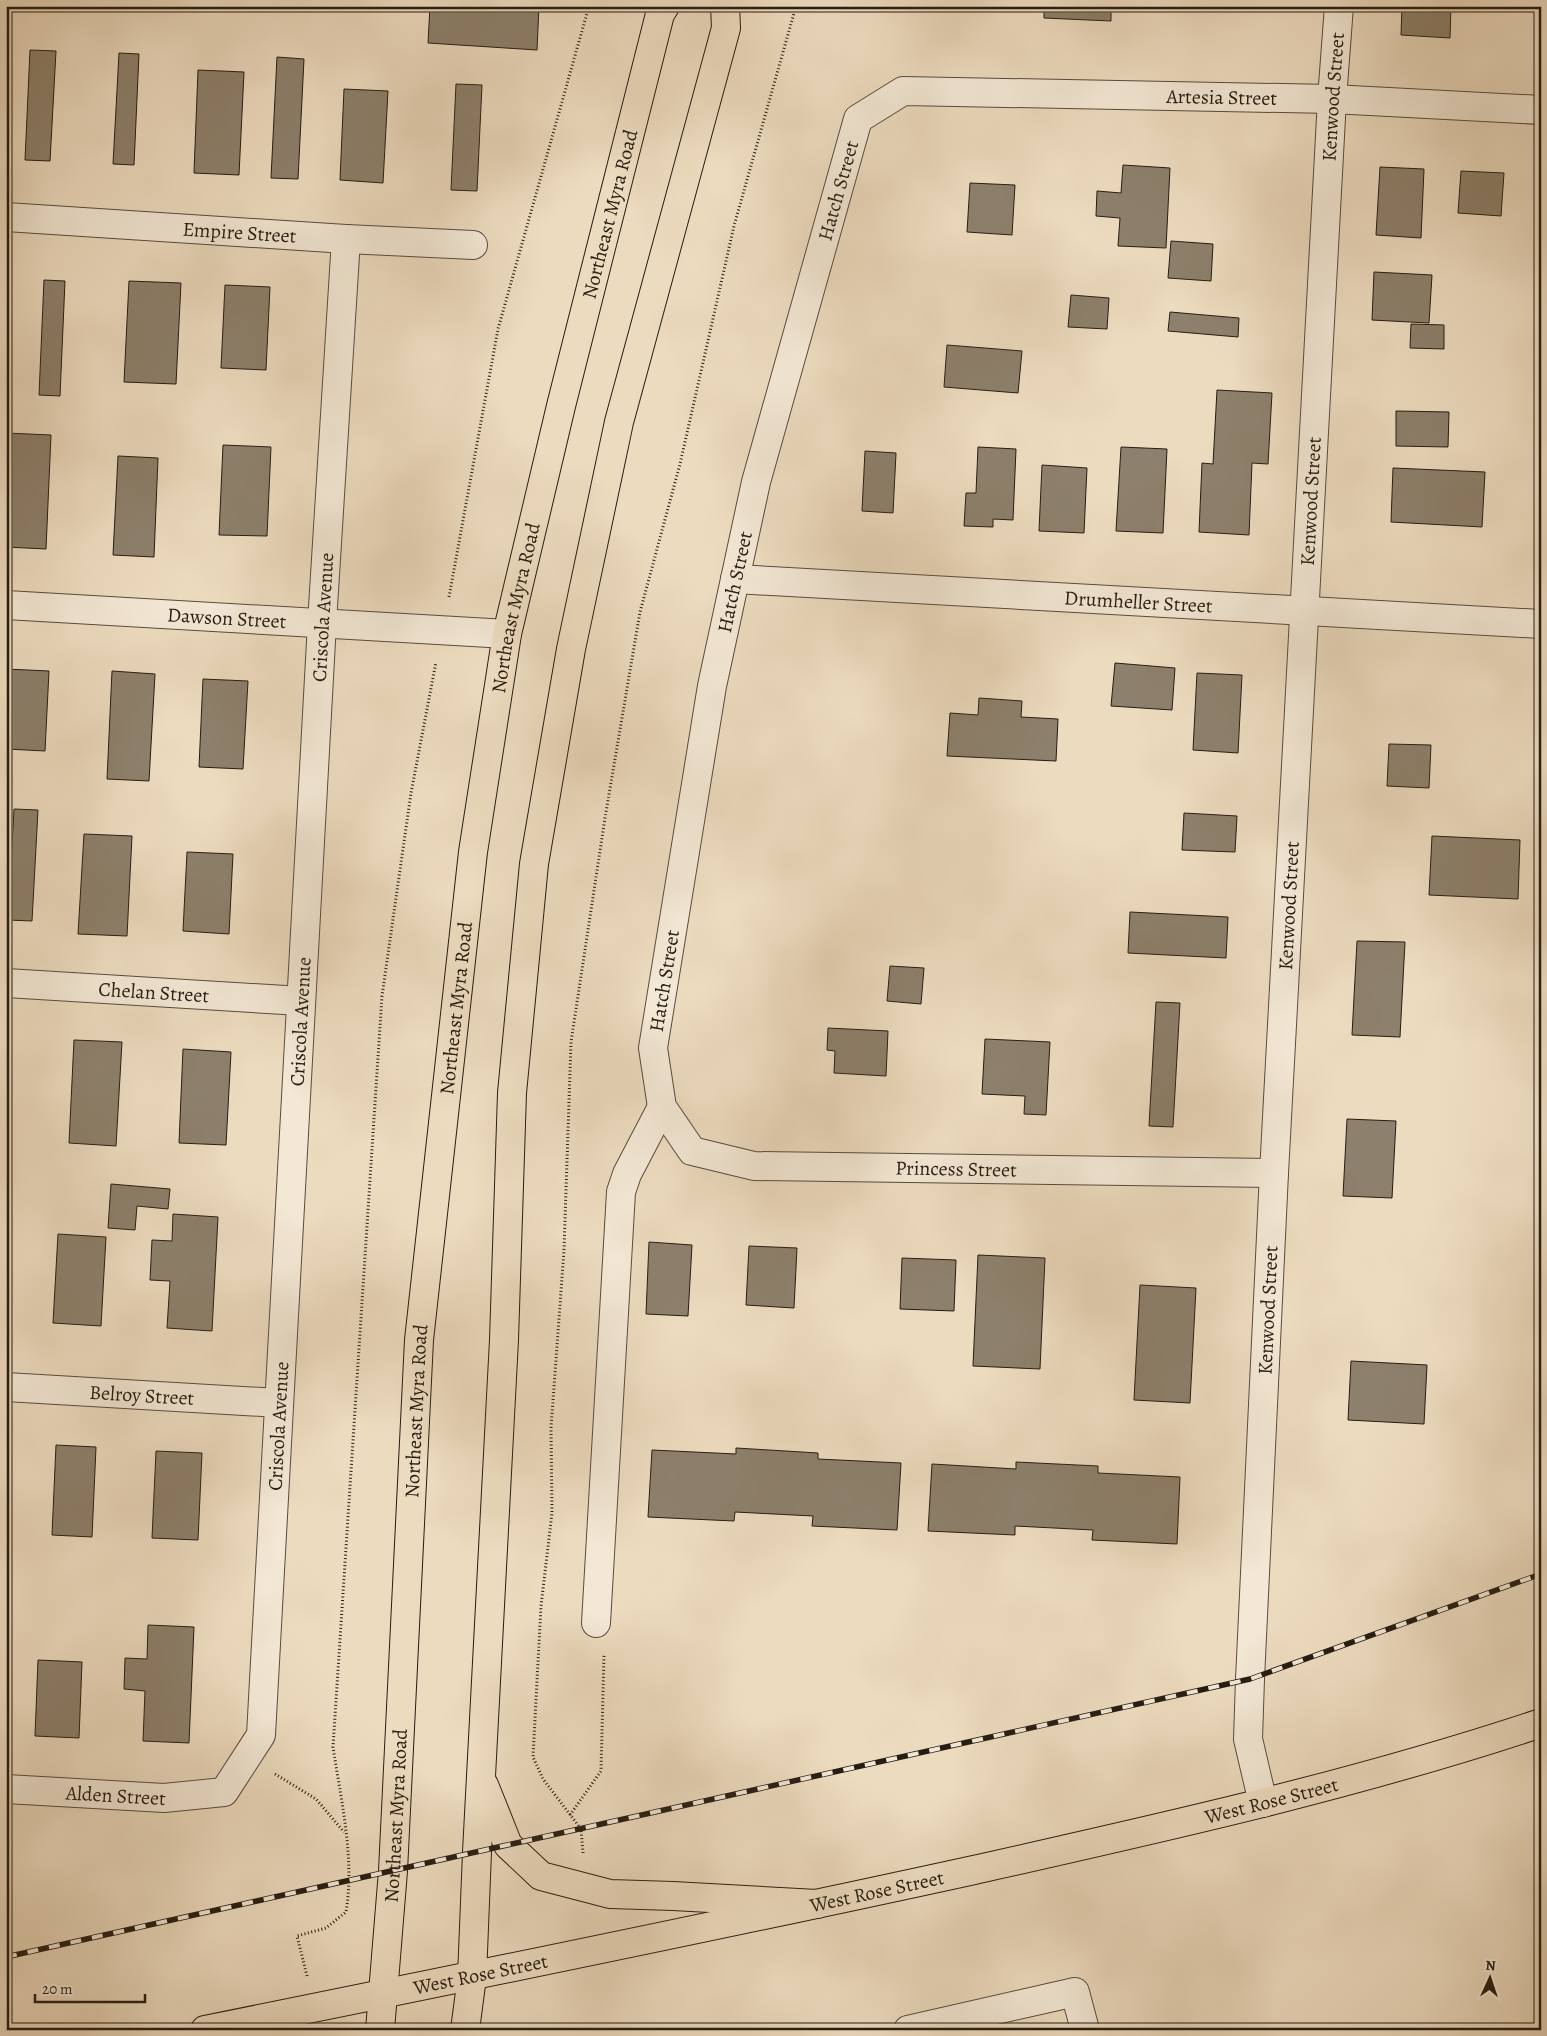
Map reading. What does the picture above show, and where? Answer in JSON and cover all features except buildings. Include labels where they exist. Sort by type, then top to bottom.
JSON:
[{"type":"main road","name":"Northeast Myra Road","points":[[380,2030],[393,1870],[419,1340],[473,852],[507,634],[566,387],[658,23],[665,6]]},
{"type":"main road","points":[[465,2030],[472,1977],[504,1340],[512,1093],[534,864],[571,649],[619,422],[726,28],[725,6]]},
{"type":"main road","name":"West Rose Street","points":[[205,2030],[472,1977],[817,1904],[1263,1803],[1383,1771],[1541,1723]]},
{"type":"main road","points":[[481,1779],[508,1845],[541,1876],[610,1894],[817,1904]]},
{"type":"street","name":"Kenwood Street","points":[[1263,1803],[1248,1738],[1274,1173],[1332,99],[1339,6]]},
{"type":"street","name":"Artesia Street","points":[[904,91],[1332,99],[1541,110]]},
{"type":"street","name":"Hatch Street","points":[[662,1107],[653,1048],[712,686],[756,482],[858,119],[904,91]]},
{"type":"street","name":"Empire Street","points":[[6,217],[346,239],[473,245]]},
{"type":"street","name":"Criscola Avenue","points":[[224,1792],[261,1735],[322,623],[346,239]]},
{"type":"street","name":"Drumheller Street","points":[[735,579],[1541,624]]},
{"type":"street","name":"Dawson Street","points":[[6,605],[507,634]]},
{"type":"street","name":"Chelan Street","points":[[6,983],[301,1001]]},
{"type":"street","name":"Princess Street","points":[[662,1107],[692,1151],[754,1166],[1274,1173]]},
{"type":"street","points":[[596,1623],[621,1192],[627,1174],[662,1107]]},
{"type":"street","name":"Belroy Street","points":[[6,1387],[279,1403]]},
{"type":"street","name":"Alden Street","points":[[6,1789],[164,1798],[224,1792]]},
{"type":"street","points":[[908,2030],[1075,1992],[1085,2030]]},
{"type":"path","points":[[315,2008],[297,1936],[326,1928],[346,1912],[350,1892],[345,1834],[333,1747],[382,996],[411,793],[498,329],[589,6]]},
{"type":"path","points":[[587,1888],[581,1829],[543,1779],[533,1757],[541,1606],[552,1513],[551,1428],[564,1250],[571,1042],[640,612],[680,464],[734,226],[796,6]]},
{"type":"path","points":[[570,1815],[601,1771],[604,1630],[596,1623]]},
{"type":"path","points":[[246,1758],[316,1799],[345,1834]]},
{"type":"railway","points":[[6,1957],[1250,1679],[1541,1574]]}]
